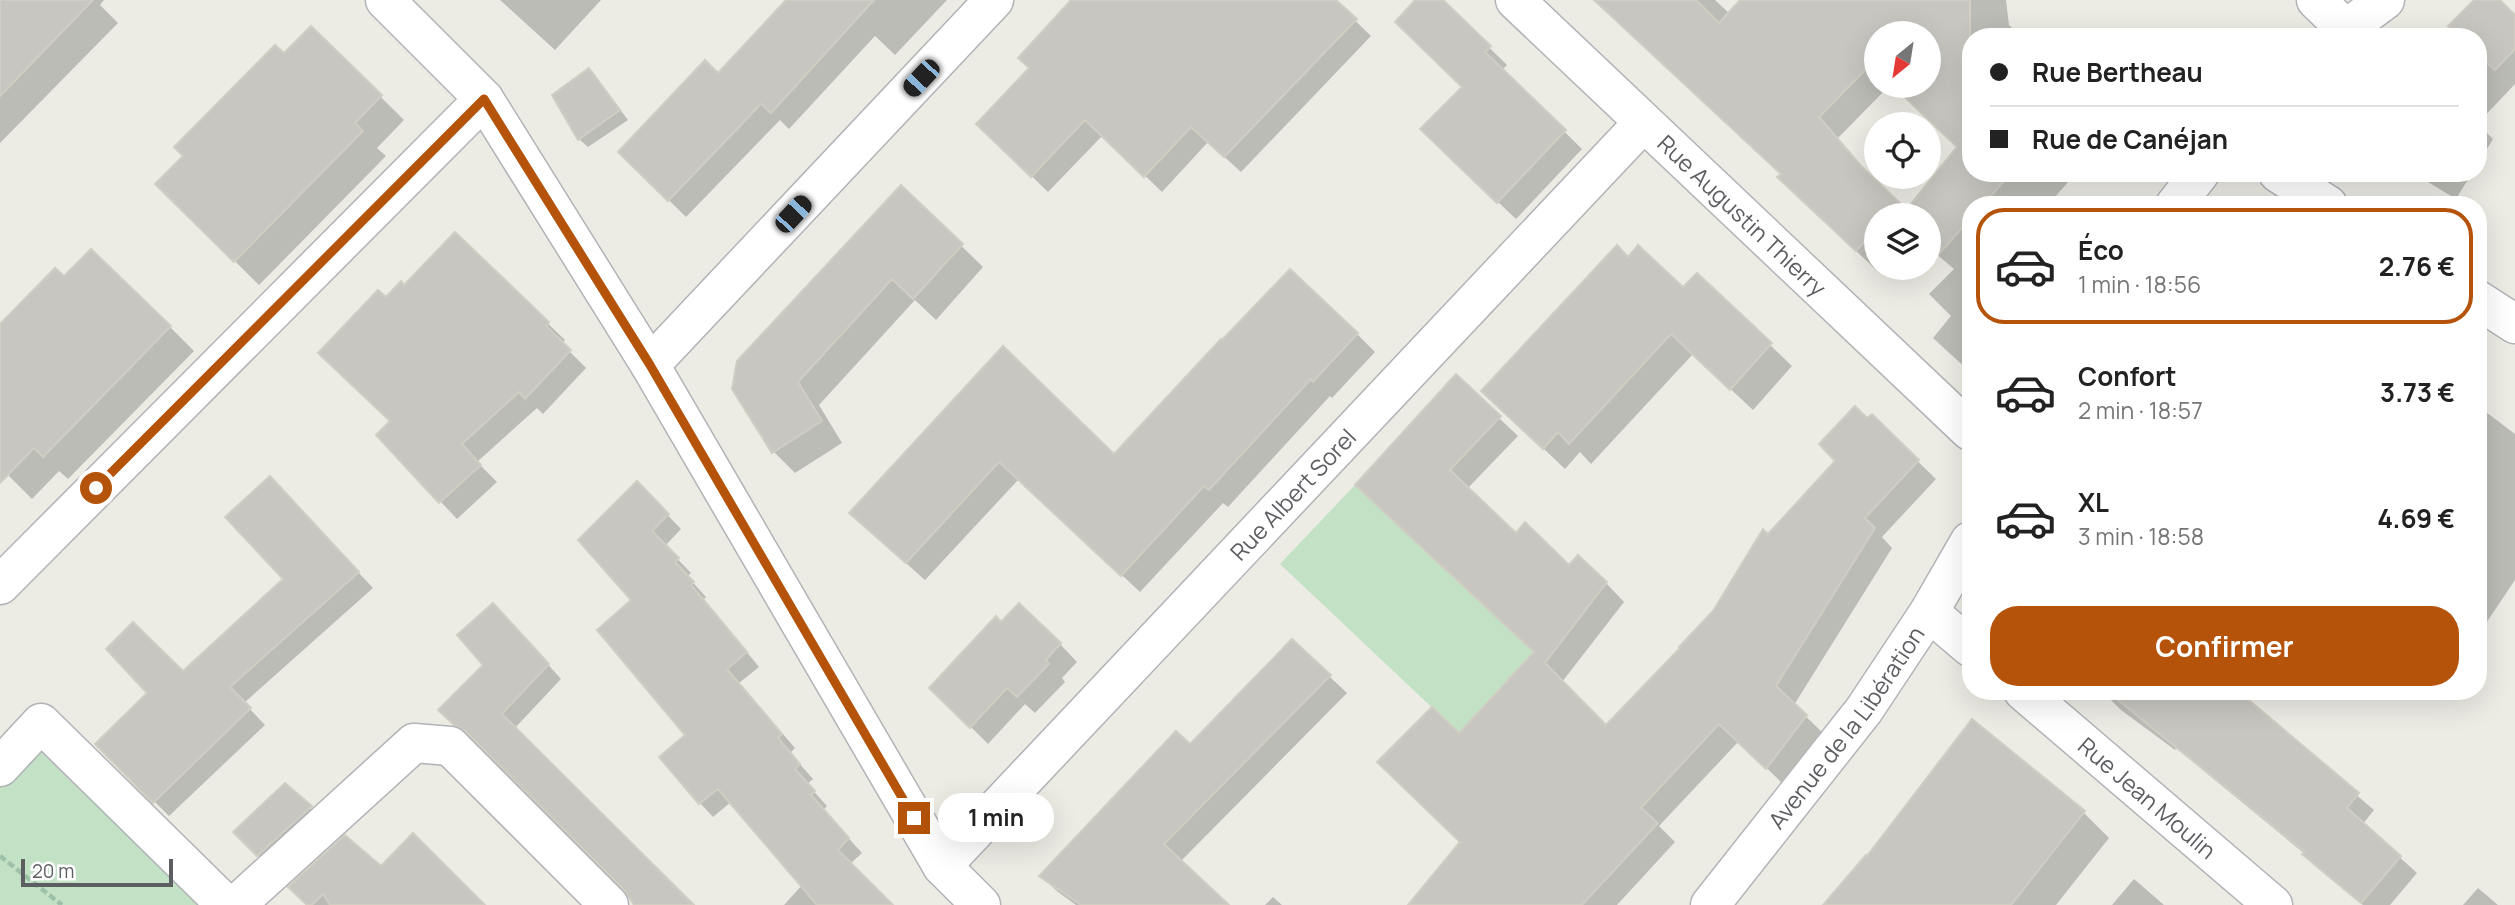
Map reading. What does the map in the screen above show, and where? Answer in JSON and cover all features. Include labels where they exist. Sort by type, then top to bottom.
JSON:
[{"type":"street","points":[[385,0],[484,99],[650,365],[942,866],[981,905]]},
{"type":"street","points":[[650,365],[994,0]]},
{"type":"street","name":"Rue Augustin Thierry","points":[[1515,0],[1962,423]]},
{"type":"street","points":[[2316,0],[2337,28]]},
{"type":"street","points":[[2346,28],[2385,0]]},
{"type":"street","points":[[6,567],[484,99]]},
{"type":"street","name":"Rue Albert Sorel","points":[[942,866],[1643,124]]},
{"type":"street","points":[[2182,196],[2193,182]]},
{"type":"street","points":[[2292,182],[2314,196]]},
{"type":"street","points":[[2487,306],[2515,324]]},
{"type":"street","name":"Avenue de la Libération","points":[[1710,905],[1864,710],[1929,612],[1962,555]]},
{"type":"street","points":[[1929,612],[1962,640]]},
{"type":"street","name":"Rue Jean Moulin","points":[[2033,700],[2273,905]]},
{"type":"street","points":[[0,767],[41,723],[226,905]]},
{"type":"street","points":[[236,905],[414,743],[450,746],[609,905]]},
{"type":"path","points":[[0,856],[62,905]]},
{"type":"green space","points":[[1355,485],[1534,652],[1459,733],[1280,564]]},
{"type":"green space","points":[[41,723],[226,905],[0,905],[0,767]]},
{"type":"building","points":[[0,0],[93,0],[0,96]]},
{"type":"building","points":[[786,0],[874,0],[771,113],[761,104],[668,201],[618,152],[705,60],[718,73]]},
{"type":"building","points":[[1071,0],[1336,0],[1357,19],[1224,157],[1191,127],[1144,177],[1085,120],[1031,177],[976,124],[1029,68],[1018,58]]},
{"type":"building","points":[[1415,0],[1443,0],[1491,46],[1485,52],[1566,130],[1497,203],[1420,129],[1462,87],[1395,22]]},
{"type":"building","points":[[1594,0],[1696,0],[1719,23],[1740,0],[1970,0],[1970,28],[1962,28],[1962,182],[2003,182],[1991,196],[1962,196],[1962,228],[1941,252],[1941,203],[1912,203],[1923,189],[1941,189],[1941,167],[1957,147],[1941,132],[1941,112],[1920,112],[1906,98],[1941,98],[1941,21],[1864,21],[1864,71],[1819,117],[1864,169],[1864,189],[1885,189],[1900,203],[1864,203],[1864,242],[1856,251],[1777,177],[1781,174]]},
{"type":"building","points":[[2474,0],[2500,0],[2515,15],[2515,49],[2495,70],[2487,63],[2487,28],[2448,26]]},
{"type":"building","points":[[311,26],[382,95],[355,123],[363,131],[234,262],[155,184],[183,156],[174,147],[275,45],[284,53]]},
{"type":"building","points":[[589,68],[620,110],[578,140],[552,95]]},
{"type":"building","points":[[901,185],[963,244],[913,299],[892,279],[798,382],[822,421],[772,453],[732,389],[737,361]]},
{"type":"building","points":[[455,232],[549,322],[546,326],[571,350],[525,399],[519,392],[462,444],[481,465],[439,503],[376,435],[390,421],[318,353],[378,290],[386,297],[401,281],[404,285]]},
{"type":"building","points":[[1617,245],[1628,257],[1638,245],[1683,287],[1697,273],[1772,343],[1730,390],[1671,334],[1569,444],[1558,432],[1543,449],[1481,391]]},
{"type":"building","points":[[91,249],[171,326],[43,457],[34,448],[0,483],[0,324],[55,268],[64,276]]},
{"type":"building","points":[[1290,269],[1358,333],[1313,382],[1311,379],[1209,490],[1204,486],[1121,576],[999,462],[906,563],[849,513],[1003,346],[1114,454]]},
{"type":"building","points":[[1456,374],[1501,416],[1450,470],[1516,533],[1525,522],[1569,565],[1578,555],[1607,582],[1545,663],[1606,725],[1713,611],[1763,529],[1768,534],[1835,461],[1819,444],[1855,406],[1867,418],[1872,414],[1919,460],[1865,518],[1875,528],[1776,686],[1807,715],[1766,769],[1719,724],[1641,808],[1658,823],[1582,905],[1408,905],[1460,842],[1377,762],[1432,707],[1459,733],[1534,652],[1355,485]]},
{"type":"building","points":[[270,476],[359,572],[230,687],[251,708],[153,803],[95,744],[147,693],[106,649],[133,622],[183,671],[283,579],[225,517]]},
{"type":"building","points":[[637,481],[669,514],[652,531],[679,558],[675,562],[694,582],[691,585],[747,652],[727,669],[782,734],[778,738],[800,764],[795,769],[815,791],[811,795],[849,838],[838,850],[893,905],[817,905],[718,789],[699,804],[659,757],[685,735],[597,630],[631,600],[578,540]]},
{"type":"building","points":[[493,603],[549,664],[502,714],[694,905],[634,905],[624,890],[465,731],[438,710],[483,665],[457,635]]},
{"type":"building","points":[[1019,603],[1061,643],[1046,660],[1049,664],[1017,697],[1007,688],[970,728],[929,688],[996,616],[1001,622]]},
{"type":"building","points":[[1292,639],[1331,675],[1164,844],[1229,905],[1081,905],[1039,876],[1176,731],[1190,744]]},
{"type":"building","points":[[2118,700],[2249,700],[2359,793],[2347,808],[2401,856],[2361,903],[2302,854],[2305,852]]},
{"type":"building","points":[[1972,719],[2085,811],[2011,905],[1823,905],[1867,856]]},
{"type":"building","points":[[285,783],[312,806],[257,856],[233,832]]},
{"type":"building","points":[[413,833],[485,905],[330,905],[323,894],[312,905],[307,905],[288,887],[345,835],[381,866]]},
{"type":"route","points":[[96,488],[484,99],[650,365],[914,818]]}]
